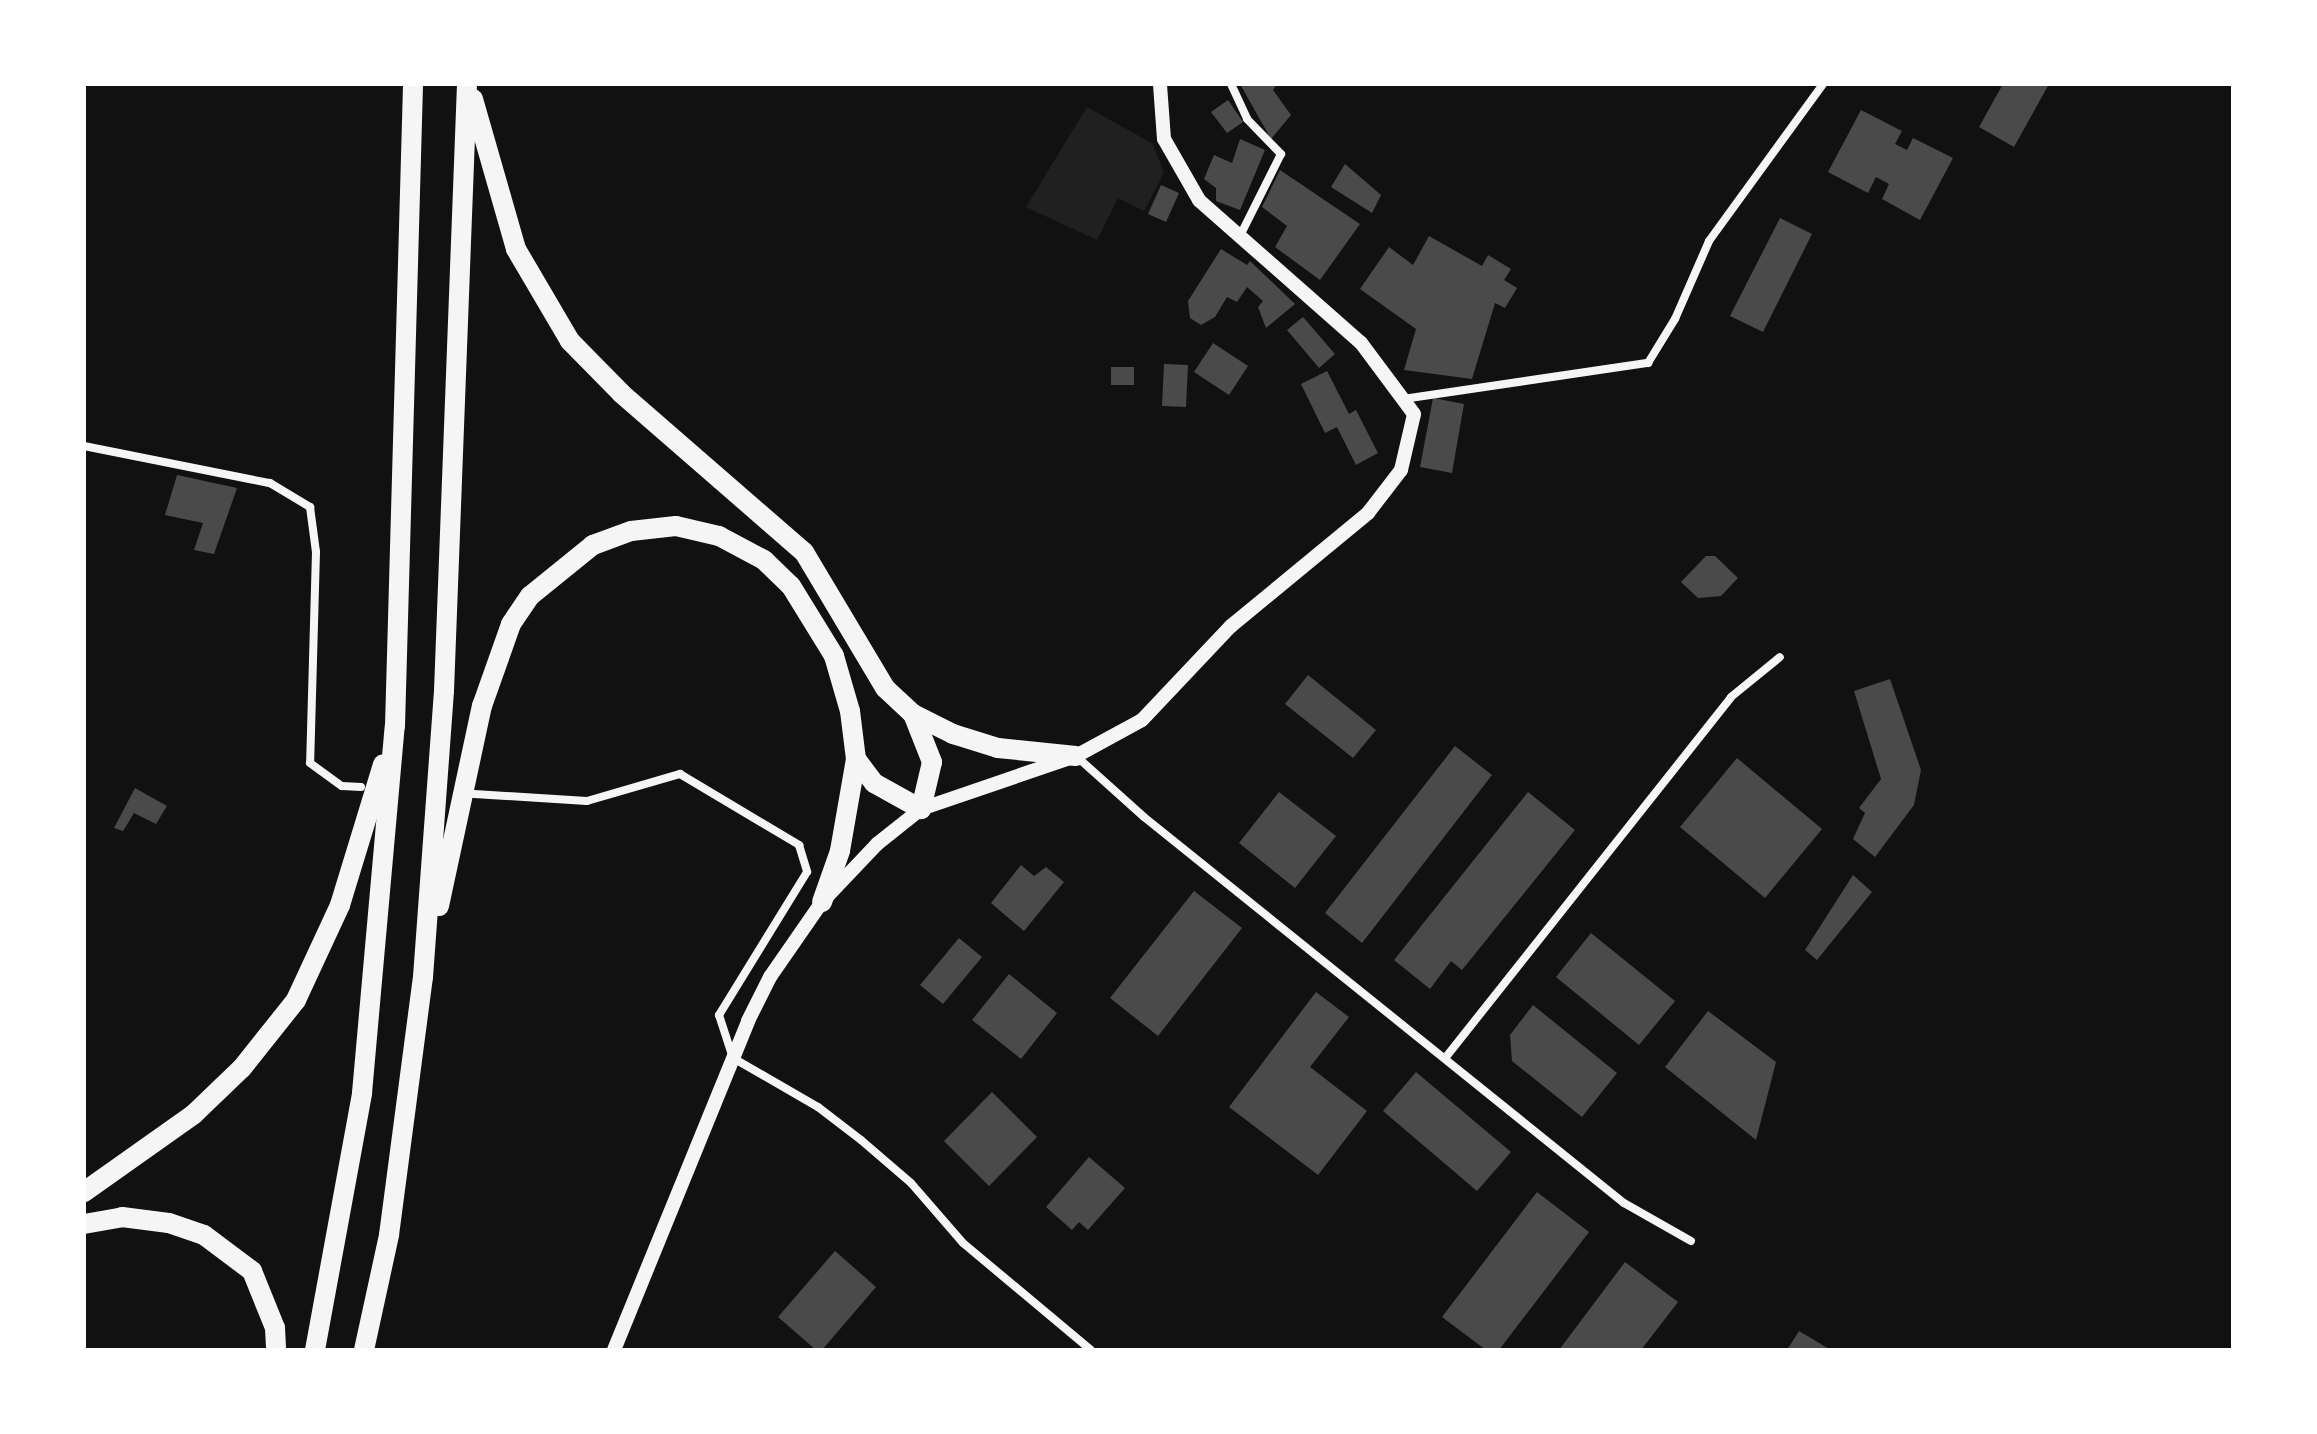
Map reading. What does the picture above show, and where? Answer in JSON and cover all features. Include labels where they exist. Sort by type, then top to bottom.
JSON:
[{"type":"highway","points":[[315,1350],[362,1093],[395,726],[413,84]]},
{"type":"highway","points":[[468,84],[516,249],[570,341],[622,394],[804,552],[866,663],[913,714],[953,734],[998,748],[1076,756]]},
{"type":"highway","points":[[364,1350],[389,1235],[423,977],[444,691],[468,84]]},
{"type":"highway","points":[[423,977],[494,662],[530,596],[593,545],[631,531],[676,526],[719,536],[764,560],[791,586],[834,656],[850,711],[856,759],[840,851],[822,902]]},
{"type":"highway","points":[[856,759],[874,783],[921,809],[932,762],[913,714]]},
{"type":"highway","points":[[84,1192],[194,1114],[242,1068],[296,1000],[340,905],[395,726]]},
{"type":"highway","points":[[84,1224],[122,1217],[169,1223],[204,1235],[252,1271],[275,1328],[276,1350]]},
{"type":"street","points":[[614,1350],[733,1058],[770,977],[822,902],[877,844],[921,809],[1076,756],[1142,720],[1242,615],[1368,513],[1401,470],[1414,414],[1361,343],[1238,239],[1179,172],[1164,139],[1160,84]]},
{"type":"street","points":[[1231,84],[1247,119],[1281,154],[1238,239]]},
{"type":"street","points":[[1403,399],[1648,363],[1675,319],[1709,241],[1823,84]]},
{"type":"street","points":[[84,446],[270,483],[310,507],[316,552],[310,763],[342,786],[361,787]]},
{"type":"street","points":[[1446,1057],[1731,697],[1780,657]]},
{"type":"street","points":[[1076,756],[1144,817],[1624,1203],[1691,1241]]},
{"type":"street","points":[[474,794],[587,801],[680,774],[799,845],[807,872],[719,1015],[733,1058],[818,1107],[861,1140],[911,1183],[963,1243],[1091,1350]]},
{"type":"shaded area","points":[[1087,107],[1153,144],[1164,173],[1144,211],[1118,198],[1097,240],[1026,207]]},
{"type":"building","points":[[1240,84],[1277,84],[1273,90],[1291,115],[1271,139]]},
{"type":"building","points":[[2003,84],[2049,84],[2014,147],[1979,127]]},
{"type":"building","points":[[1228,100],[1243,122],[1227,133],[1211,112]]},
{"type":"building","points":[[1861,110],[1902,131],[1895,144],[1907,150],[1913,138],[1953,158],[1920,220],[1882,199],[1889,184],[1876,177],[1868,193],[1828,172]]},
{"type":"building","points":[[1240,139],[1265,150],[1240,210],[1216,201],[1216,188],[1204,179],[1214,155],[1232,163]]},
{"type":"building","points":[[1345,164],[1381,195],[1372,213],[1331,187]]},
{"type":"building","points":[[1280,170],[1360,224],[1320,280],[1275,247],[1287,226],[1262,207]]},
{"type":"building","points":[[1161,185],[1179,193],[1166,222],[1148,214]]},
{"type":"building","points":[[1780,218],[1812,234],[1763,332],[1730,316]]},
{"type":"building","points":[[1429,236],[1482,266],[1488,255],[1511,269],[1504,280],[1517,288],[1505,308],[1495,303],[1472,379],[1404,370],[1416,329],[1360,289],[1389,247],[1413,265]]},
{"type":"building","points":[[1221,249],[1247,265],[1250,261],[1295,304],[1266,328],[1258,307],[1263,301],[1247,287],[1237,302],[1227,297],[1215,317],[1201,325],[1190,318],[1188,301]]},
{"type":"building","points":[[1303,317],[1335,354],[1319,368],[1287,330]]},
{"type":"building","points":[[1213,343],[1248,366],[1229,395],[1194,372]]},
{"type":"building","points":[[1164,364],[1188,365],[1186,407],[1162,406]]},
{"type":"building","points":[[1111,367],[1134,367],[1134,385],[1111,385]]},
{"type":"building","points":[[1327,371],[1349,414],[1356,410],[1378,453],[1356,465],[1337,427],[1325,433],[1301,384]]},
{"type":"building","points":[[1433,398],[1464,404],[1452,473],[1420,467]]},
{"type":"building","points":[[177,475],[237,488],[214,554],[194,550],[203,523],[165,515]]},
{"type":"building","points":[[1706,556],[1715,556],[1738,578],[1721,596],[1698,598],[1681,582]]},
{"type":"building","points":[[1308,675],[1376,730],[1353,758],[1285,704]]},
{"type":"building","points":[[1890,679],[1921,770],[1914,805],[1875,857],[1853,839],[1865,813],[1859,808],[1881,779],[1854,691]]},
{"type":"building","points":[[1455,746],[1492,775],[1362,943],[1325,913]]},
{"type":"building","points":[[1737,758],[1822,829],[1765,898],[1680,827]]},
{"type":"building","points":[[135,788],[167,806],[156,824],[134,813],[123,831],[114,828]]},
{"type":"building","points":[[1279,792],[1336,836],[1295,888],[1239,843]]},
{"type":"building","points":[[1528,792],[1575,830],[1462,970],[1451,961],[1430,989],[1394,960]]},
{"type":"building","points":[[1021,865],[1034,876],[1046,867],[1064,882],[1024,931],[991,903]]},
{"type":"building","points":[[1853,875],[1872,892],[1817,960],[1805,950]]},
{"type":"building","points":[[1194,891],[1242,928],[1158,1036],[1110,998]]},
{"type":"building","points":[[1591,933],[1675,1001],[1639,1045],[1556,977]]},
{"type":"building","points":[[959,938],[982,957],[943,1004],[920,985]]},
{"type":"building","points":[[1009,974],[1057,1013],[1021,1059],[972,1020]]},
{"type":"building","points":[[1316,992],[1349,1017],[1310,1067],[1367,1111],[1318,1175],[1229,1107]]},
{"type":"building","points":[[1533,1005],[1617,1073],[1582,1117],[1512,1061],[1510,1035]]},
{"type":"building","points":[[1708,1011],[1776,1062],[1756,1140],[1665,1067]]},
{"type":"building","points":[[1416,1072],[1511,1152],[1477,1191],[1383,1111]]},
{"type":"building","points":[[992,1092],[1037,1137],[989,1186],[944,1141]]},
{"type":"building","points":[[1089,1157],[1125,1188],[1088,1230],[1079,1222],[1072,1230],[1046,1207]]},
{"type":"building","points":[[1537,1192],[1589,1232],[1499,1350],[1486,1350],[1442,1317]]},
{"type":"building","points":[[835,1251],[876,1287],[822,1350],[816,1350],[778,1317]]},
{"type":"building","points":[[1625,1262],[1678,1302],[1641,1350],[1559,1350]]},
{"type":"building","points":[[1799,1331],[1831,1350],[1787,1350]]}]
